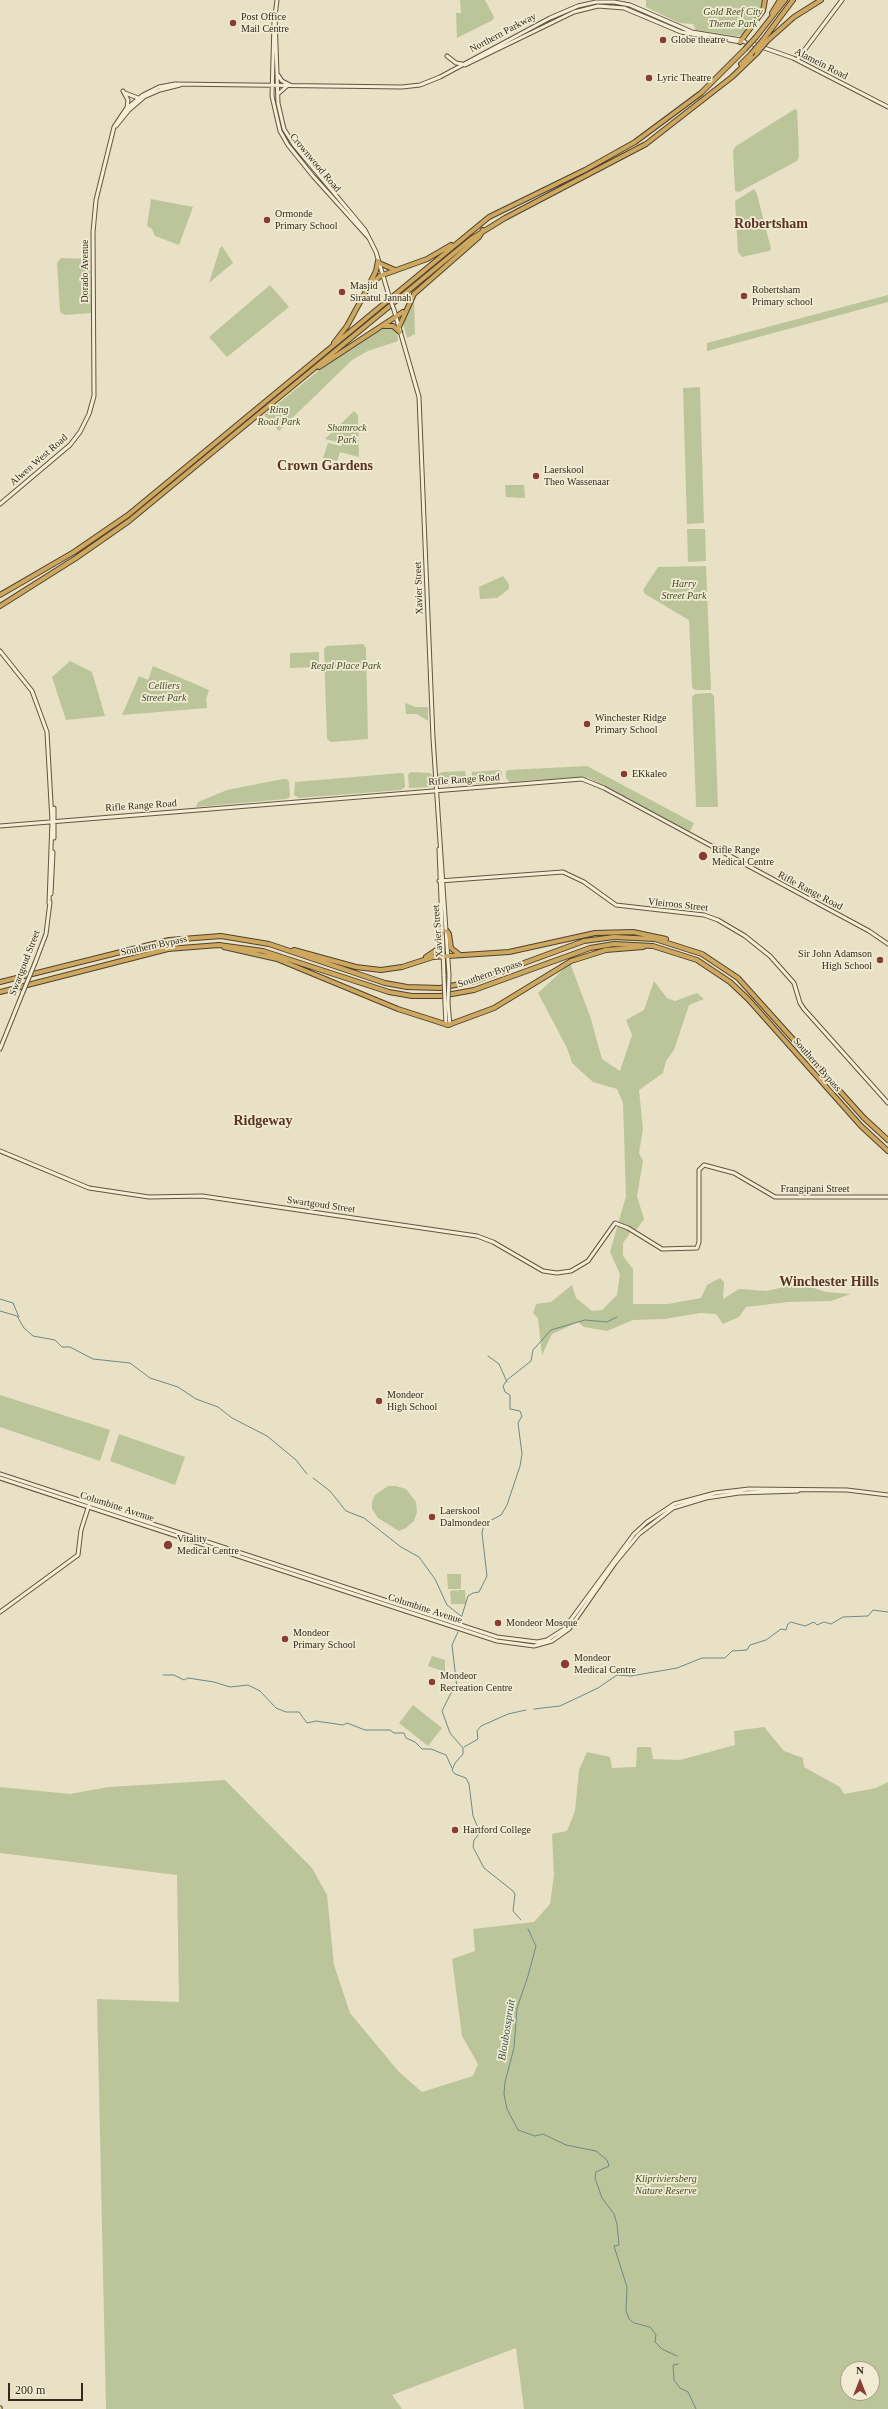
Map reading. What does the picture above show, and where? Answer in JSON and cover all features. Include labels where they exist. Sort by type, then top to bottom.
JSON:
[{"type":"highway","points":[[742,41],[763,10],[765,0]]},
{"type":"highway","points":[[769,21],[780,0]]},
{"type":"highway","points":[[0,595],[74,552],[128,515],[459,241],[493,215],[585,170],[635,142],[701,93],[756,37],[784,0]]},
{"type":"highway","points":[[0,606],[76,558],[129,521],[483,230],[646,144],[722,85],[756,53],[793,0]]},
{"type":"highway","points":[[722,85],[765,41],[794,17],[821,0]]},
{"type":"highway","points":[[399,327],[406,309],[418,290],[479,236],[483,230]]},
{"type":"highway","points":[[369,287],[383,275],[431,257],[459,241]]},
{"type":"highway","points":[[331,347],[351,319],[369,287],[379,262],[387,268],[395,270]]},
{"type":"highway","points":[[309,372],[396,318],[406,309]]},
{"type":"highway","points":[[379,328],[393,326],[400,332]]},
{"type":"highway","points":[[410,964],[436,951],[441,944],[444,932],[449,934],[451,948],[462,956]]},
{"type":"highway","points":[[278,947],[369,969],[390,969],[433,957],[509,952],[588,934],[607,932],[645,934],[659,937],[674,944]]},
{"type":"highway","name":"Southern Bypass","points":[[0,982],[177,939],[221,936],[250,940],[278,947],[385,983],[429,988],[448,987],[475,981],[572,944],[596,939],[636,937],[674,944],[712,959],[744,984],[864,1118],[888,1140]]},
{"type":"highway","name":"Southern Bypass","points":[[0,992],[168,949],[206,945],[233,946],[263,951],[381,990],[403,995],[433,996],[474,990],[590,948],[621,944],[653,946],[697,960],[730,982],[748,999],[857,1122],[888,1150]]},
{"type":"highway","points":[[206,945],[251,952],[277,959],[398,1009],[448,1025],[494,1008],[572,961],[606,950],[653,946]]},
{"type":"main road","name":"Crownwood Road","points":[[277,0],[272,40],[272,86],[275,114],[284,139],[368,237]]},
{"type":"main road","points":[[797,60],[842,0]]},
{"type":"main road","name":"Northern Parkway","points":[[458,67],[550,18],[578,6],[596,2],[624,3],[692,32],[742,41]]},
{"type":"main road","name":"Northern Parkway","points":[[134,103],[140,97],[164,86],[409,87],[425,84],[574,12],[598,6],[629,10],[689,34],[742,41]]},
{"type":"main road","name":"Crownwood Road","points":[[275,16],[280,115],[288,137],[360,223],[368,237],[379,262],[403,342]]},
{"type":"main road","name":"Alamein Road","points":[[742,41],[781,52],[888,107]]},
{"type":"main road","points":[[447,56],[456,63],[463,64]]},
{"type":"main road","points":[[278,73],[282,81],[289,86],[278,94]]},
{"type":"main road","name":"Northern Parkway","points":[[134,103],[160,90],[182,85]]},
{"type":"main road","points":[[126,109],[128,102],[124,92],[134,98],[140,97]]},
{"type":"main road","name":"Dorado Avenue","points":[[93,403],[93,232],[97,190],[114,127],[126,109],[134,103]]},
{"type":"main road","name":"Dorado Avenue","points":[[109,141],[122,117],[134,103]]},
{"type":"main road","name":"Xavier Street","points":[[403,342],[419,398],[436,790],[440,835],[444,932]]},
{"type":"main road","name":"Alwen West Road","points":[[0,504],[72,443],[84,426],[93,403]]},
{"type":"main road","name":"Swartgoud Street","points":[[0,651],[34,694],[47,732],[54,821],[50,903],[46,934],[0,1049]]},
{"type":"main road","name":"Rifle Range Road","points":[[0,826],[576,779],[592,782],[861,927],[888,944]]},
{"type":"main road","name":"Vleiroos Street","points":[[441,881],[563,872],[584,882],[619,906],[704,914],[718,920],[746,936],[770,956],[794,983],[799,1000],[804,1009],[888,1103]]},
{"type":"main road","points":[[443,892],[446,884],[456,880]]},
{"type":"main road","name":"Xavier Street","points":[[441,881],[443,892],[445,956],[444,976],[448,1025]]},
{"type":"main road","name":"Xavier Street","points":[[445,956],[448,975],[447,1003]]},
{"type":"main road","name":"Swartgoud Street","points":[[0,1151],[79,1184],[97,1189],[149,1197],[202,1196],[476,1236],[493,1242],[540,1269],[554,1273],[571,1271],[588,1261],[596,1252],[615,1223],[628,1228],[662,1249],[696,1248],[699,1242],[699,1170],[702,1166]]},
{"type":"main road","name":"Frangipani Street","points":[[702,1166],[707,1165],[729,1172],[776,1197],[888,1197]]},
{"type":"main road","name":"Columbine Avenue","points":[[0,1474],[8,1478],[507,1643],[544,1645],[555,1640],[569,1629],[595,1590],[639,1534],[670,1510],[706,1498],[750,1490],[847,1490],[888,1495]]},
{"type":"main road","name":"Columbine Avenue","points":[[0,1478],[8,1478]]},
{"type":"main road","points":[[0,1612],[79,1554],[82,1530],[89,1505]]},
{"type":"green space","points":[[460,0],[485,0],[494,17],[493,20],[457,38],[456,13],[461,13]]},
{"type":"green space","name":"Gold Reef City Theme Park","points":[[646,0],[763,0],[759,13],[742,35],[737,36],[696,30],[693,24],[679,23],[646,7]]},
{"type":"green space","points":[[795,109],[797,110],[798,129],[799,157],[797,161],[739,192],[735,191],[733,150],[736,146]]},
{"type":"green space","points":[[754,189],[757,194],[771,249],[769,251],[742,257],[738,252],[735,201]]},
{"type":"green space","points":[[151,199],[193,207],[179,245],[155,236],[152,229],[147,226]]},
{"type":"green space","points":[[222,246],[233,263],[209,283],[220,248]]},
{"type":"green space","points":[[61,258],[90,259],[91,313],[65,315],[60,312],[57,263]]},
{"type":"green space","points":[[270,285],[289,307],[227,357],[209,337]]},
{"type":"green space","points":[[888,295],[888,302],[707,351],[707,343]]},
{"type":"green space","points":[[414,299],[415,334],[407,338],[403,323]]},
{"type":"green space","name":"Ring Road Park","points":[[392,327],[397,332],[398,341],[368,351],[352,360],[279,431],[264,415],[333,359],[384,328]]},
{"type":"green space","points":[[700,387],[704,523],[687,524],[683,388]]},
{"type":"green space","name":"Shamrock Park","points":[[354,411],[358,415],[359,457],[340,452],[337,461],[323,458],[328,443],[341,446],[342,443],[325,439]]},
{"type":"green space","points":[[505,485],[524,485],[525,498],[506,497]]},
{"type":"green space","points":[[687,529],[705,529],[706,561],[688,562]]},
{"type":"green space","name":"Harry Street Park","points":[[706,566],[711,690],[696,690],[693,689],[692,685],[689,620],[645,594],[643,590],[658,567]]},
{"type":"green space","points":[[503,576],[509,584],[509,589],[497,598],[480,599],[479,587]]},
{"type":"green space","name":"Regal Place Park","points":[[363,644],[366,648],[368,739],[331,742],[327,739],[324,649],[327,646]]},
{"type":"green space","points":[[319,652],[319,667],[290,668],[290,653]]},
{"type":"green space","points":[[70,661],[92,672],[105,716],[66,720],[52,677]]},
{"type":"green space","name":"Celliers Street Park","points":[[153,666],[209,690],[206,699],[207,708],[122,715],[139,676],[148,680]]},
{"type":"green space","points":[[711,693],[714,696],[718,807],[696,807],[692,697],[695,694]]},
{"type":"green space","points":[[405,703],[416,707],[428,707],[428,721],[417,714],[406,714]]},
{"type":"green space","points":[[587,766],[694,823],[690,832],[589,778],[579,777],[510,782],[506,778],[506,771],[509,770]]},
{"type":"green space","points":[[499,770],[502,772],[500,783],[474,784],[471,782],[472,772]]},
{"type":"green space","points":[[465,771],[467,781],[464,784],[444,786],[438,782],[437,775],[442,772]]},
{"type":"green space","points":[[411,772],[430,773],[433,776],[434,784],[431,787],[409,788],[408,774]]},
{"type":"green space","points":[[401,773],[404,774],[405,787],[401,790],[299,798],[294,795],[295,782]]},
{"type":"green space","points":[[287,779],[289,782],[290,797],[286,799],[196,807],[198,802],[227,790]]},
{"type":"green space","points":[[570,963],[590,1016],[602,1059],[620,1071],[632,1035],[626,1020],[644,1010],[654,981],[667,998],[675,1001],[697,993],[704,999],[689,1005],[674,1050],[666,1061],[663,1073],[639,1090],[643,1129],[639,1153],[643,1161],[637,1196],[644,1219],[637,1229],[630,1233],[623,1243],[623,1256],[633,1269],[633,1304],[668,1304],[701,1298],[707,1285],[720,1278],[724,1282],[723,1299],[739,1289],[767,1291],[787,1286],[811,1287],[826,1292],[851,1294],[831,1301],[788,1302],[746,1307],[739,1317],[723,1324],[716,1314],[700,1313],[664,1319],[633,1320],[607,1331],[584,1327],[578,1322],[552,1334],[542,1355],[538,1318],[533,1313],[536,1304],[551,1302],[572,1285],[576,1298],[592,1311],[602,1310],[617,1295],[620,1274],[610,1252],[626,1196],[623,1103],[617,1089],[593,1082],[572,1063],[567,1048],[538,993]]},
{"type":"green space","points":[[0,1395],[110,1430],[100,1461],[0,1427]]},
{"type":"green space","points":[[119,1434],[185,1457],[175,1485],[110,1461]]},
{"type":"green space","points":[[388,1486],[396,1486],[406,1489],[416,1502],[417,1512],[414,1521],[406,1528],[399,1531],[378,1518],[372,1509],[372,1502],[375,1495]]},
{"type":"green space","points":[[447,1574],[461,1574],[461,1589],[448,1589]]},
{"type":"green space","points":[[457,1590],[458,1594],[458,1590],[465,1590],[466,1604],[451,1604],[450,1591]]},
{"type":"green space","points":[[432,1656],[445,1660],[445,1672],[428,1666]]},
{"type":"green space","points":[[413,1705],[442,1728],[428,1746],[399,1723]]},
{"type":"green space","name":"Klipriviersberg Nature Reserve","points":[[764,1727],[784,1751],[803,1758],[804,1767],[840,1787],[844,1794],[876,1788],[888,1782],[888,2409],[524,2409],[516,2348],[392,2395],[402,2409],[106,2409],[97,1999],[179,2002],[177,1875],[0,1853],[0,1787],[70,1794],[109,1787],[225,1780],[312,1868],[327,1895],[334,1965],[350,2013],[399,2072],[422,2092],[473,2076],[478,2064],[462,2036],[452,1959],[475,1951],[473,1929],[534,1922],[550,1904],[554,1875],[552,1834],[567,1831],[575,1811],[579,1770],[587,1752],[610,1757],[612,1768],[636,1767],[637,1747],[651,1747],[653,1759],[680,1760],[735,1745],[734,1731]]},
{"type":"waterway","points":[[0,1299],[13,1303],[19,1317]]},
{"type":"waterway","points":[[0,1311],[17,1316],[24,1328],[33,1336],[55,1340],[62,1347],[70,1347],[93,1359],[130,1363],[150,1378],[178,1387],[196,1399],[218,1407],[232,1418],[267,1436],[296,1460],[307,1474]]},
{"type":"waterway","points":[[460,1622],[468,1596],[479,1592],[487,1576],[482,1533],[484,1524],[501,1515],[507,1505],[520,1466],[522,1454],[518,1423],[522,1416],[520,1411],[510,1409],[510,1395],[505,1392],[503,1386],[507,1380],[531,1361],[533,1350],[551,1330],[585,1320],[607,1322],[617,1317]]},
{"type":"waterway","points":[[488,1356],[499,1364],[507,1382]]},
{"type":"waterway","points":[[313,1478],[330,1491],[346,1511],[364,1518],[401,1547],[419,1557],[435,1579],[447,1605],[461,1616]]},
{"type":"waterway","points":[[534,1709],[560,1706],[598,1688],[617,1675],[631,1676],[677,1668],[702,1658],[725,1658],[732,1651],[747,1650],[750,1645],[766,1640],[781,1629],[786,1630],[788,1624],[791,1622],[805,1626],[814,1622],[817,1625],[824,1622],[831,1624],[843,1617],[868,1616],[873,1610],[888,1612]]},
{"type":"waterway","name":"Bloubosspruit","points":[[458,1632],[452,1645],[457,1688],[451,1693],[442,1711],[450,1733],[463,1748],[463,1754],[455,1763],[452,1770],[455,1774],[466,1778],[469,1784],[473,1816],[479,1830],[479,1834],[474,1840],[473,1847],[484,1868],[515,1894],[513,1911],[521,1920]]},
{"type":"waterway","points":[[163,1675],[174,1675],[184,1680],[188,1678],[214,1682],[230,1687],[248,1685],[260,1691],[276,1708],[286,1712],[299,1712],[307,1723],[316,1721],[343,1725],[347,1723],[365,1730],[390,1730],[394,1733],[404,1733],[406,1738],[415,1742],[422,1749],[431,1749],[446,1755],[452,1768]]},
{"type":"waterway","points":[[464,1747],[478,1739],[477,1731],[481,1726],[508,1714],[526,1710]]},
{"type":"waterway","name":"Bloubosspruit","points":[[528,1929],[536,1946],[517,2008],[514,2048],[505,2082],[504,2094],[507,2109],[518,2130],[535,2136],[543,2134],[566,2145],[596,2151],[607,2160],[609,2166],[596,2172],[595,2178],[602,2198],[614,2214],[617,2224],[619,2245],[614,2246],[627,2287],[626,2311],[629,2319],[634,2323],[650,2327],[656,2335],[655,2342],[662,2349],[677,2356]]},
{"type":"waterway","name":"Bloubosspruit","points":[[678,2364],[673,2365],[674,2380],[680,2388],[688,2392],[696,2409]]},
{"type":"place","name":"Post Office Mail Centre","points":[[233,23]]},
{"type":"place","name":"Globe theatre","points":[[663,40]]},
{"type":"place","name":"Lyric Theatre","points":[[649,78]]},
{"type":"place","name":"Ormonde Primary School","points":[[267,220]]},
{"type":"place","name":"Masjid Siraatul Jannah","points":[[342,292]]},
{"type":"place","name":"Robertsham Primary school","points":[[744,296]]},
{"type":"place","name":"Laerskool Theo Wassenaar","points":[[536,476]]},
{"type":"place","name":"Winchester Ridge Primary School","points":[[587,724]]},
{"type":"place","name":"EKkaleo","points":[[624,774]]},
{"type":"place","name":"Rifle Range Medical Centre","points":[[703,856]]},
{"type":"place","name":"Sir John Adamson High School","points":[[880,960]]},
{"type":"place","name":"Mondeor High School","points":[[379,1401]]},
{"type":"place","name":"Laerskool Dalmondeor","points":[[432,1517]]},
{"type":"place","name":"Vitality Medical Centre","points":[[168,1545]]},
{"type":"place","name":"Mondeor Mosque","points":[[498,1623]]},
{"type":"place","name":"Mondeor Primary School","points":[[285,1639]]},
{"type":"place","name":"Mondeor Medical Centre","points":[[565,1664]]},
{"type":"place","name":"Mondeor Recreation Centre","points":[[432,1682]]},
{"type":"place","name":"Hartford College","points":[[455,1830]]},
{"type":"district","name":"Robertsham","points":[[771,224]]},
{"type":"district","name":"Crown Gardens","points":[[325,466]]},
{"type":"district","name":"Ridgeway","points":[[263,1121]]},
{"type":"district","name":"Winchester Hills","points":[[829,1282]]}]
